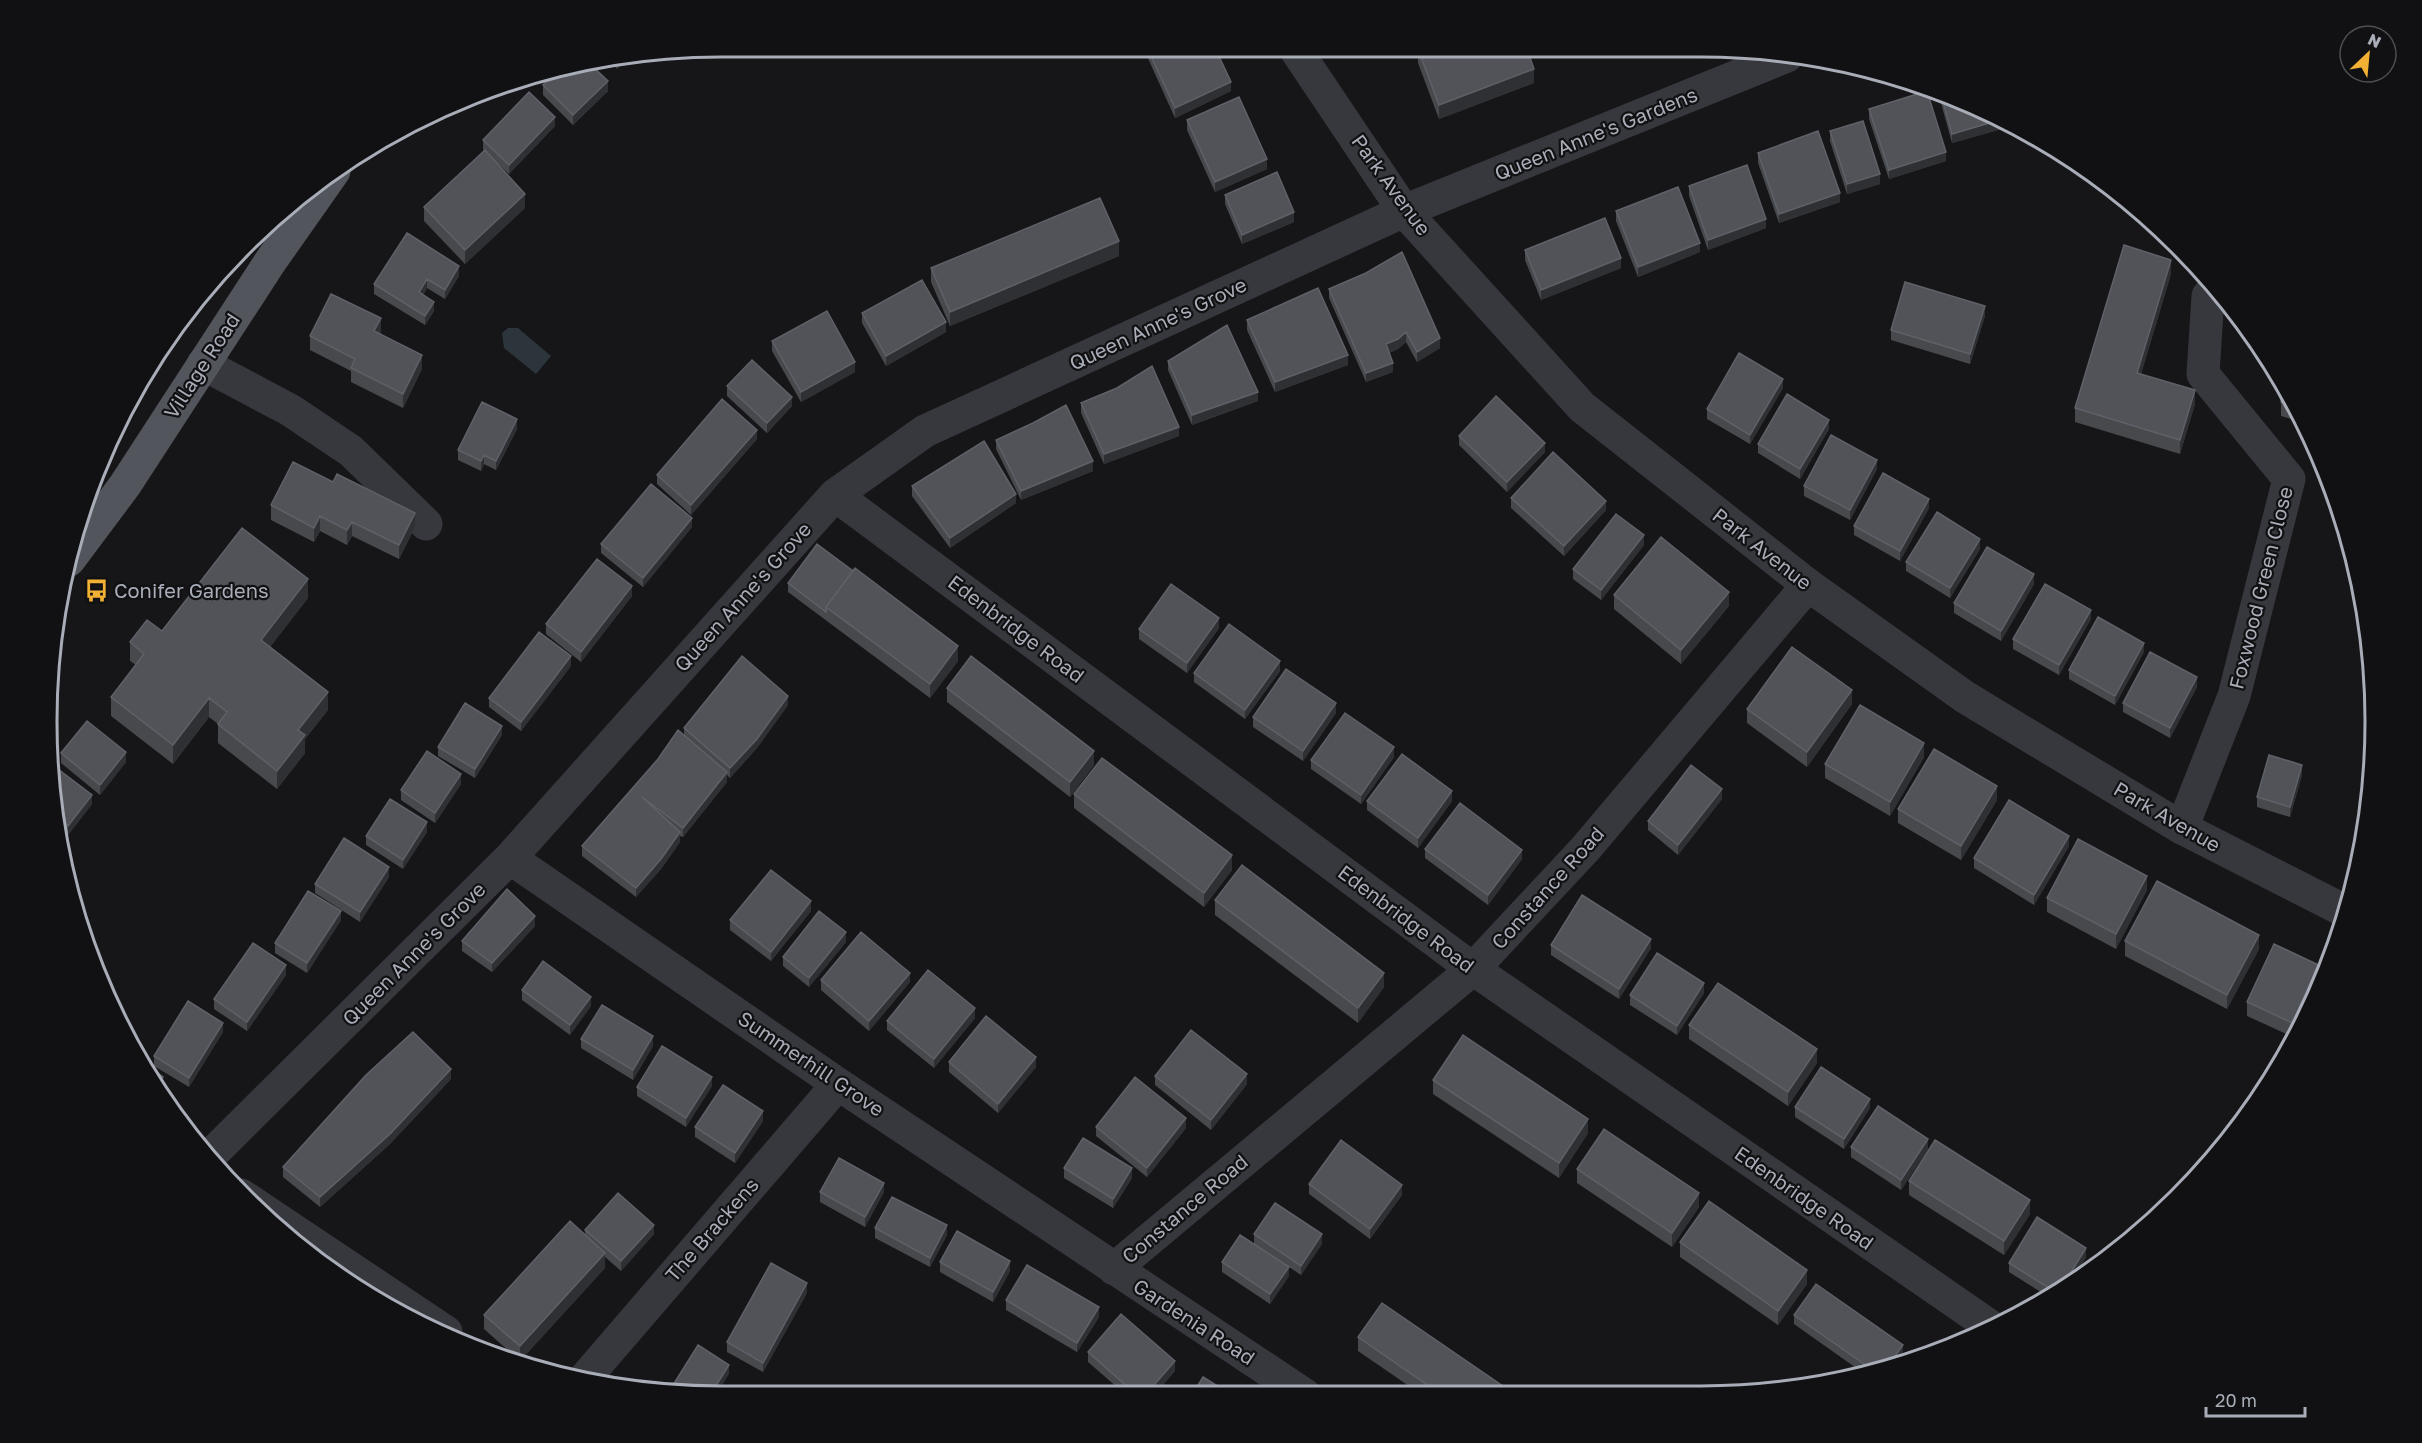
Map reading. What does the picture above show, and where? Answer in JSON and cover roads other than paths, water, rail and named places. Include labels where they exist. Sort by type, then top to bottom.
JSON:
[{"type":"main road","name":"Village Road","points":[[82,542],[125,485],[270,262],[319,193]]},
{"type":"street","name":"Park Avenue","points":[[1301,57],[1404,211],[1582,407],[1808,585],[1965,697],[2182,828],[2338,907]]},
{"type":"street","name":"Queen Anne's Gardens","points":[[1404,211],[1774,61]]},
{"type":"street","name":"Queen Anne's Grove","points":[[215,1151],[510,858],[835,495],[925,430],[1404,211]]},
{"type":"street","name":"Foxwood Green Close","points":[[2182,828],[2234,696],[2289,479],[2203,374],[2208,296]]},
{"type":"street","points":[[203,364],[290,410],[351,451],[426,524]]},
{"type":"street","name":"Edenbridge Road","points":[[835,495],[1473,969],[1984,1322]]},
{"type":"street","name":"Constance Road","points":[[1114,1269],[1473,969],[1586,848],[1808,585]]},
{"type":"street","name":"Summerhill Grove","points":[[510,858],[838,1084],[1114,1269]]},
{"type":"street","name":"The Brackens","points":[[590,1372],[838,1084]]},
{"type":"street","points":[[296,1232],[409,1307]]},
{"type":"street","name":"Gardenia Road","points":[[1114,1269],[1291,1386]]},
{"type":"place","name":"Conifer Gardens","points":[[96,591]]}]
